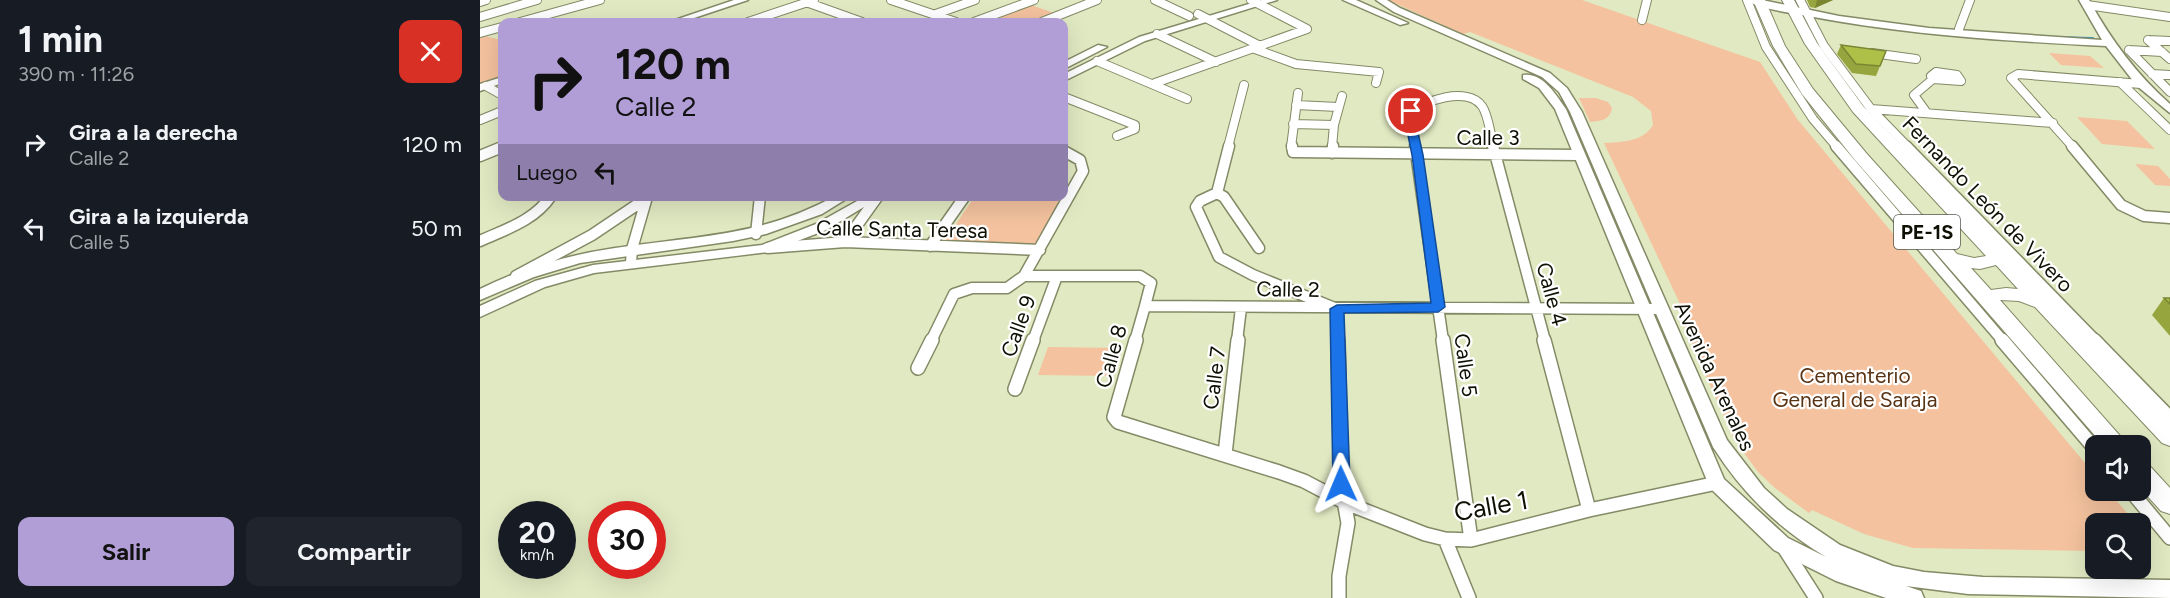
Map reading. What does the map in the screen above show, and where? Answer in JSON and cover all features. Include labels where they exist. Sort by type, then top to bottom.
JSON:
[{"type":"highway","name":"PE-1S","points":[[1757,0],[1779,46],[1807,91],[1949,257],[2108,435]]},
{"type":"highway","name":"PE-1S","points":[[1797,6],[1811,44],[1847,96],[2170,437]]},
{"type":"highway","points":[[1949,257],[1980,263],[1988,262],[1997,256]]},
{"type":"highway","points":[[1988,299],[1999,294],[2015,294],[2043,305]]},
{"type":"highway","points":[[2151,483],[2170,504]]},
{"type":"street","points":[[480,2],[486,0]]},
{"type":"street","points":[[480,17],[537,0]]},
{"type":"street","points":[[535,18],[600,0]]},
{"type":"street","points":[[687,18],[743,0]]},
{"type":"street","points":[[891,0],[943,18]]},
{"type":"street","points":[[933,15],[975,0]]},
{"type":"street","points":[[985,18],[1034,0]]},
{"type":"street","points":[[1052,18],[1097,0]]},
{"type":"street","points":[[1155,0],[1208,19],[1258,48],[1305,65],[1380,72],[1376,83]]},
{"type":"street","points":[[1068,64],[1139,31],[1244,0]]},
{"type":"street","points":[[1068,76],[1157,34],[1254,2],[1272,0]]},
{"type":"street","name":"Avenida Arenales","points":[[1349,0],[1538,82],[1560,109],[1717,483],[1782,544],[1844,574],[1914,598]]},
{"type":"street","name":"Avenida Arenales","points":[[1381,0],[1397,10],[1546,75],[1563,90],[1576,112],[1719,442],[1729,458],[1764,500],[1783,517],[1823,544],[1848,557],[1889,573],[1944,584],[2170,589]]},
{"type":"street","points":[[1642,20],[1647,0]]},
{"type":"street","points":[[2085,437],[1813,119],[1766,47],[1757,0],[1797,6],[1862,21],[1987,37],[2107,39]]},
{"type":"street","points":[[1959,29],[1970,0]]},
{"type":"street","points":[[760,18],[807,1],[852,18]]},
{"type":"street","points":[[1155,83],[1307,29],[1254,2]]},
{"type":"street","points":[[2085,3],[2170,17]]},
{"type":"street","points":[[2085,3],[2107,39],[2141,84],[2167,105]]},
{"type":"street","name":"Fernando León de Vivero","points":[[1797,6],[1829,47],[1870,109],[2170,418]]},
{"type":"street","points":[[1862,21],[2107,39]]},
{"type":"street","points":[[480,33],[498,28]]},
{"type":"street","points":[[1157,34],[1216,62]]},
{"type":"street","points":[[2170,41],[2148,40],[2170,59]]},
{"type":"street","points":[[2162,52],[2129,50],[2170,92]]},
{"type":"street","points":[[1866,52],[1916,59]]},
{"type":"street","points":[[1097,61],[1155,83],[1187,99]]},
{"type":"street","points":[[2141,84],[2018,74],[2011,76],[2012,81],[2053,123],[2121,205],[2144,216],[2170,218]]},
{"type":"street","points":[[2152,74],[2170,75]]},
{"type":"street","points":[[1927,113],[1914,95],[1933,79]]},
{"type":"street","points":[[483,87],[498,81]]},
{"type":"street","points":[[2120,82],[2170,130]]},
{"type":"street","points":[[1217,193],[1244,85]]},
{"type":"street","points":[[483,87],[498,93]]},
{"type":"street","points":[[1298,93],[1293,124],[1334,125]]},
{"type":"street","points":[[1332,153],[1334,125],[1342,96]]},
{"type":"street","name":"Calle 5","points":[[1466,96],[1451,96],[1411,111],[1409,115],[1418,155],[1471,540]]},
{"type":"street","name":"Calle 4","points":[[1466,96],[1480,102],[1483,107],[1589,510]]},
{"type":"street","points":[[1068,99],[1136,125],[1135,129],[1117,136]]},
{"type":"street","points":[[1296,105],[1338,107]]},
{"type":"street","points":[[1870,109],[2053,123]]},
{"type":"street","points":[[480,120],[498,113]]},
{"type":"street","name":"Calle 3","points":[[1293,124],[1291,150],[1298,153],[1579,155]]},
{"type":"street","points":[[480,156],[498,149]]},
{"type":"street","points":[[1068,152],[1080,159],[1084,166],[1068,199]]},
{"type":"street","points":[[1217,193],[1224,197],[1259,248]]},
{"type":"street","points":[[1217,193],[1200,201],[1196,207],[1219,257],[1253,275],[1337,309],[1341,484],[1348,522],[1339,576],[1340,598]]},
{"type":"street","points":[[480,241],[535,213],[548,201]]},
{"type":"street","points":[[480,295],[592,235],[641,201]]},
{"type":"street","points":[[631,256],[646,201]]},
{"type":"street","points":[[756,234],[759,201]]},
{"type":"street","points":[[480,312],[556,279],[631,256],[756,234],[812,216],[837,201]]},
{"type":"street","points":[[505,282],[573,260],[764,249],[821,227],[868,201]]},
{"type":"street","points":[[845,242],[874,201]]},
{"type":"street","points":[[930,246],[962,201]]},
{"type":"street","points":[[918,368],[954,294],[965,288],[1006,289],[1016,285],[1040,250],[1067,201]]},
{"type":"street","name":"Calle Santa Teresa","points":[[764,249],[845,242],[1040,250]]},
{"type":"street","points":[[1024,276],[1140,276],[1151,283],[1145,306]]},
{"type":"street","name":"Calle 9","points":[[1015,389],[1057,276]]},
{"type":"street","name":"Calle 2","points":[[1145,306],[1337,309],[1438,307],[1661,309]]},
{"type":"street","name":"Calle 8","points":[[1114,417],[1145,306]]},
{"type":"street","name":"Calle 7","points":[[1224,454],[1241,308]]},
{"type":"street","name":"Calle 1","points":[[1114,417],[1125,425],[1224,454],[1304,482],[1425,534],[1445,539],[1471,540],[1589,510],[1717,483]]},
{"type":"street","points":[[2139,501],[2170,538]]},
{"type":"street","points":[[1445,539],[1469,598]]},
{"type":"street","points":[[1782,544],[1816,598]]},
{"type":"green space","name":"Cementerio General de Saraja","points":[[1388,0],[1582,0],[1760,62],[1798,120],[2085,463],[2085,501],[2117,501],[2127,513],[2085,513],[2085,551],[1913,548],[1864,534],[1812,510],[1809,513],[1775,488],[1758,472],[1734,439],[1684,326],[1690,325],[1604,143],[1632,140],[1644,135],[1653,125],[1651,111],[1633,97],[1470,32],[1463,34]]},
{"type":"green space","points":[[1031,5],[1057,14],[1045,18],[996,18]]},
{"type":"green space","points":[[480,35],[498,39],[498,78],[480,85]]},
{"type":"green space","points":[[2049,53],[2090,56],[2104,68],[2061,65]]},
{"type":"green space","points":[[1579,98],[1596,98],[1608,102],[1612,108],[1611,112],[1604,119],[1590,122]]},
{"type":"green space","points":[[2077,117],[2127,121],[2155,149],[2102,144]]},
{"type":"green space","points":[[2135,164],[2158,166],[2170,179],[2170,186],[2155,185]]},
{"type":"green space","points":[[971,201],[1059,201],[1035,247],[943,244]]},
{"type":"green space","points":[[1048,347],[1118,348],[1110,376],[1038,375]]},
{"type":"building","points":[[1841,45],[1886,51],[1880,66],[1856,64]]},
{"type":"waterway","points":[[2051,37],[2093,38]]},
{"type":"route","points":[[1341,484],[1337,309],[1438,307],[1418,155],[1409,115],[1411,111]]}]
